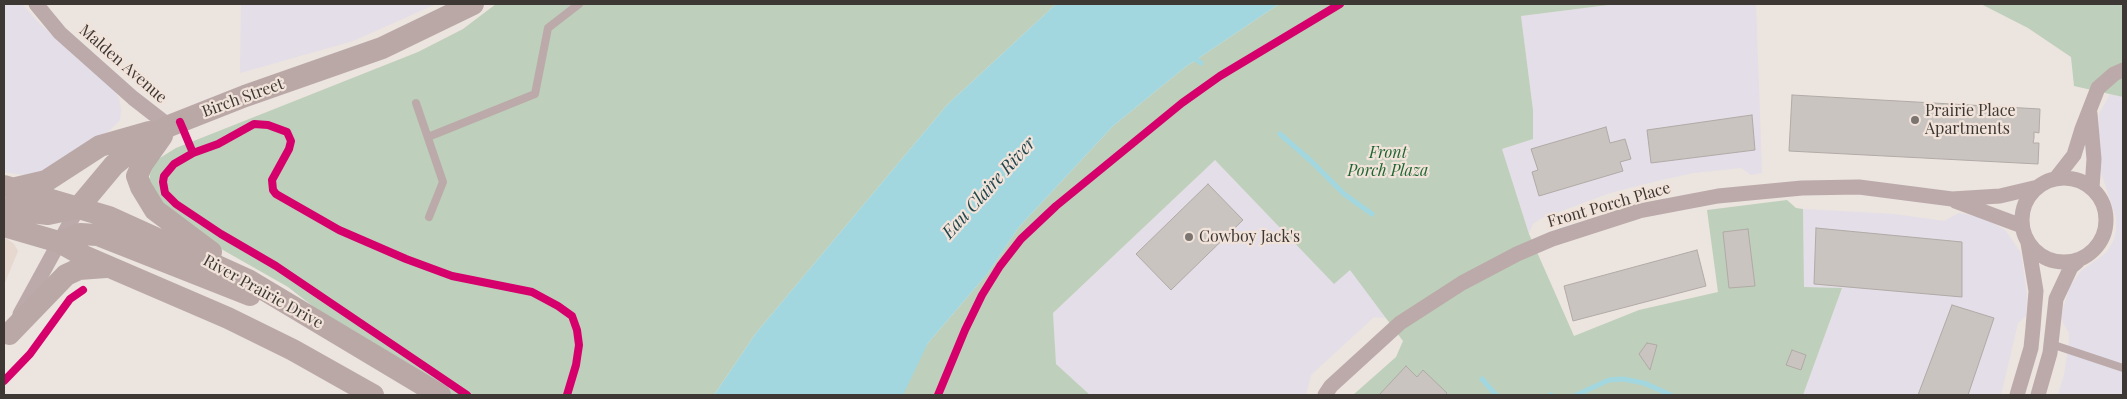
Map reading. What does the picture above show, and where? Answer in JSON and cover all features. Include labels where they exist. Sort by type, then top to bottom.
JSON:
[{"type":"main road","name":"Birch Street","points":[[78,208],[114,165],[141,143],[169,126],[245,96],[382,48],[473,4]]},
{"type":"main road","points":[[9,187],[46,181],[100,146],[169,126]]},
{"type":"main road","points":[[169,126],[143,162],[137,176],[146,198],[155,210],[248,280]]},
{"type":"main road","points":[[9,187],[78,208]]},
{"type":"main road","points":[[4,209],[48,214],[78,208]]},
{"type":"main road","name":"River Prairie Drive","points":[[78,208],[109,217],[248,280],[440,395]]},
{"type":"main road","points":[[4,226],[59,242],[107,266],[228,318],[294,350],[373,395]]},
{"type":"main road","points":[[59,242],[80,234],[98,235],[197,276],[309,317]]},
{"type":"main road","points":[[6,338],[66,275],[79,269],[107,266]]},
{"type":"street","name":"Malden Avenue","points":[[36,4],[60,33],[132,98],[169,126]]},
{"type":"street","points":[[2017,395],[2031,348],[2034,328],[2035,277],[2022,226],[2022,212],[2028,198],[2038,187],[2056,178],[2074,155],[2098,88],[2104,81],[2123,70]]},
{"type":"street","points":[[2090,110],[2094,159],[2092,188]]},
{"type":"street","points":[[2038,395],[2051,344],[2056,299],[2071,267],[2099,246],[2105,234],[2107,222],[2106,209],[2100,197],[2092,188],[2081,181],[2069,178],[2056,178]]},
{"type":"street","name":"Front Porch Place","points":[[1325,395],[1331,386],[1378,342],[1418,310],[1517,254],[1590,226],[1684,202],[1749,192],[1802,188],[1859,187],[1952,199],[2000,196],[2038,187]]},
{"type":"street","name":"Front Porch Place","points":[[1952,199],[2022,226]]},
{"type":"street","points":[[6,338],[78,208]]},
{"type":"street","points":[[2027,242],[2037,253],[2050,260],[2064,263],[2078,261]]},
{"type":"lane","points":[[428,137],[535,94],[548,28],[579,4]]},
{"type":"lane","points":[[416,103],[443,182],[429,217]]},
{"type":"lane","points":[[2051,344],[2123,368]]},
{"type":"shaded area","points":[[4,4],[22,4],[40,24],[112,86],[119,98],[121,110],[120,120],[110,130],[44,173],[31,176],[4,172]]},
{"type":"shaded area","points":[[241,4],[436,4],[353,41],[240,73]]},
{"type":"shaded area","points":[[1616,4],[1756,4],[1762,173],[1751,175],[1741,168],[1693,173],[1610,193],[1540,219],[1533,224],[1529,234],[1502,149],[1533,139],[1533,110],[1521,16]]},
{"type":"shaded area","points":[[2110,94],[2123,97],[2123,395],[2058,395],[2064,375],[2069,343],[2069,333],[2061,315],[2070,286],[2081,271],[2106,253],[2113,242],[2116,231],[2116,218],[2100,169],[2097,144],[2099,114]]},
{"type":"shaded area","points":[[1215,160],[1334,283],[1350,269],[1386,318],[1374,317],[1311,375],[1306,395],[1090,395],[1056,364],[1053,313]]},
{"type":"shaded area","points":[[1803,209],[1894,214],[1944,221],[1959,213],[1986,218],[2006,231],[2021,253],[2027,295],[2026,316],[2018,323],[2001,395],[1803,395],[1842,288],[1804,287]]},
{"type":"shaded area","points":[[4,237],[14,244],[18,251],[4,285]]},
{"type":"green space","points":[[496,4],[1056,4],[947,105],[756,333],[714,395],[446,395],[341,328],[288,287],[223,250],[176,217],[150,189],[150,175],[155,161],[176,148],[418,52],[463,29]]},
{"type":"green space","name":"Front Porch Plaza","points":[[1279,4],[1616,4],[1521,16],[1533,110],[1533,139],[1502,149],[1529,234],[1574,336],[1639,310],[1718,292],[1707,210],[1787,200],[1796,208],[1803,209],[1804,287],[1842,288],[1803,395],[1353,395],[1396,357],[1403,341],[1350,270],[1334,284],[1215,160],[1053,313],[1056,364],[1090,395],[897,395],[928,343],[988,273],[1019,227],[1113,126],[1184,68]]},
{"type":"green space","points":[[1981,4],[2123,4],[2123,97],[2074,86],[2071,57],[2028,28]]},
{"type":"water","name":"Eau Claire River","points":[[1056,4],[1279,4],[1184,68],[1113,126],[1019,227],[988,273],[928,343],[903,395],[714,395],[756,333],[947,105]]},
{"type":"building","name":"Prairie Place Apartments","points":[[1792,95],[2040,109],[2039,133],[2034,132],[2033,143],[2039,143],[2038,164],[1789,151]]},
{"type":"building","points":[[1752,115],[1755,150],[1651,163],[1647,130]]},
{"type":"building","points":[[1606,127],[1610,143],[1625,139],[1631,159],[1620,162],[1623,171],[1539,196],[1532,172],[1538,170],[1531,149]]},
{"type":"building","name":"Cowboy Jack's","points":[[1208,184],[1243,220],[1171,290],[1136,254]]},
{"type":"building","points":[[1816,228],[1962,242],[1962,297],[1814,284]]},
{"type":"building","points":[[1748,229],[1755,286],[1729,288],[1723,232]]},
{"type":"building","points":[[1697,250],[1706,286],[1573,321],[1564,286]]},
{"type":"building","points":[[1952,305],[1994,318],[1968,395],[1918,395]]},
{"type":"building","points":[[1647,343],[1657,345],[1650,370],[1639,354]]},
{"type":"building","points":[[1792,350],[1806,355],[1801,370],[1786,365]]},
{"type":"building","points":[[1406,366],[1417,377],[1423,370],[1447,393],[1445,395],[1379,395]]},
{"type":"waterway","points":[[1191,56],[1201,63]]},
{"type":"waterway","points":[[1280,134],[1311,161],[1344,194],[1372,214]]},
{"type":"waterway","points":[[1482,379],[1496,395]]},
{"type":"waterway","points":[[1576,395],[1609,380],[1623,379],[1644,383],[1671,395]]},
{"type":"cycle path","points":[[938,395],[982,295],[1000,266],[1021,239],[1056,206],[1182,103],[1220,76],[1340,4]]},
{"type":"cycle path","points":[[180,122],[193,153],[174,164],[164,176],[165,193],[176,204],[221,234],[276,266],[467,395]]},
{"type":"cycle path","points":[[193,153],[218,144],[254,124],[268,125],[287,132],[291,141],[289,149],[272,180],[273,190],[276,194],[339,230],[406,259],[452,276],[532,292],[558,306],[572,316],[577,330],[579,345],[576,365],[567,395]]},
{"type":"cycle path","points":[[4,381],[30,354],[70,299],[83,290]]},
{"type":"place","name":"Prairie Place Apartments","points":[[1915,120]]},
{"type":"place","name":"Cowboy Jack's","points":[[1189,237]]}]
